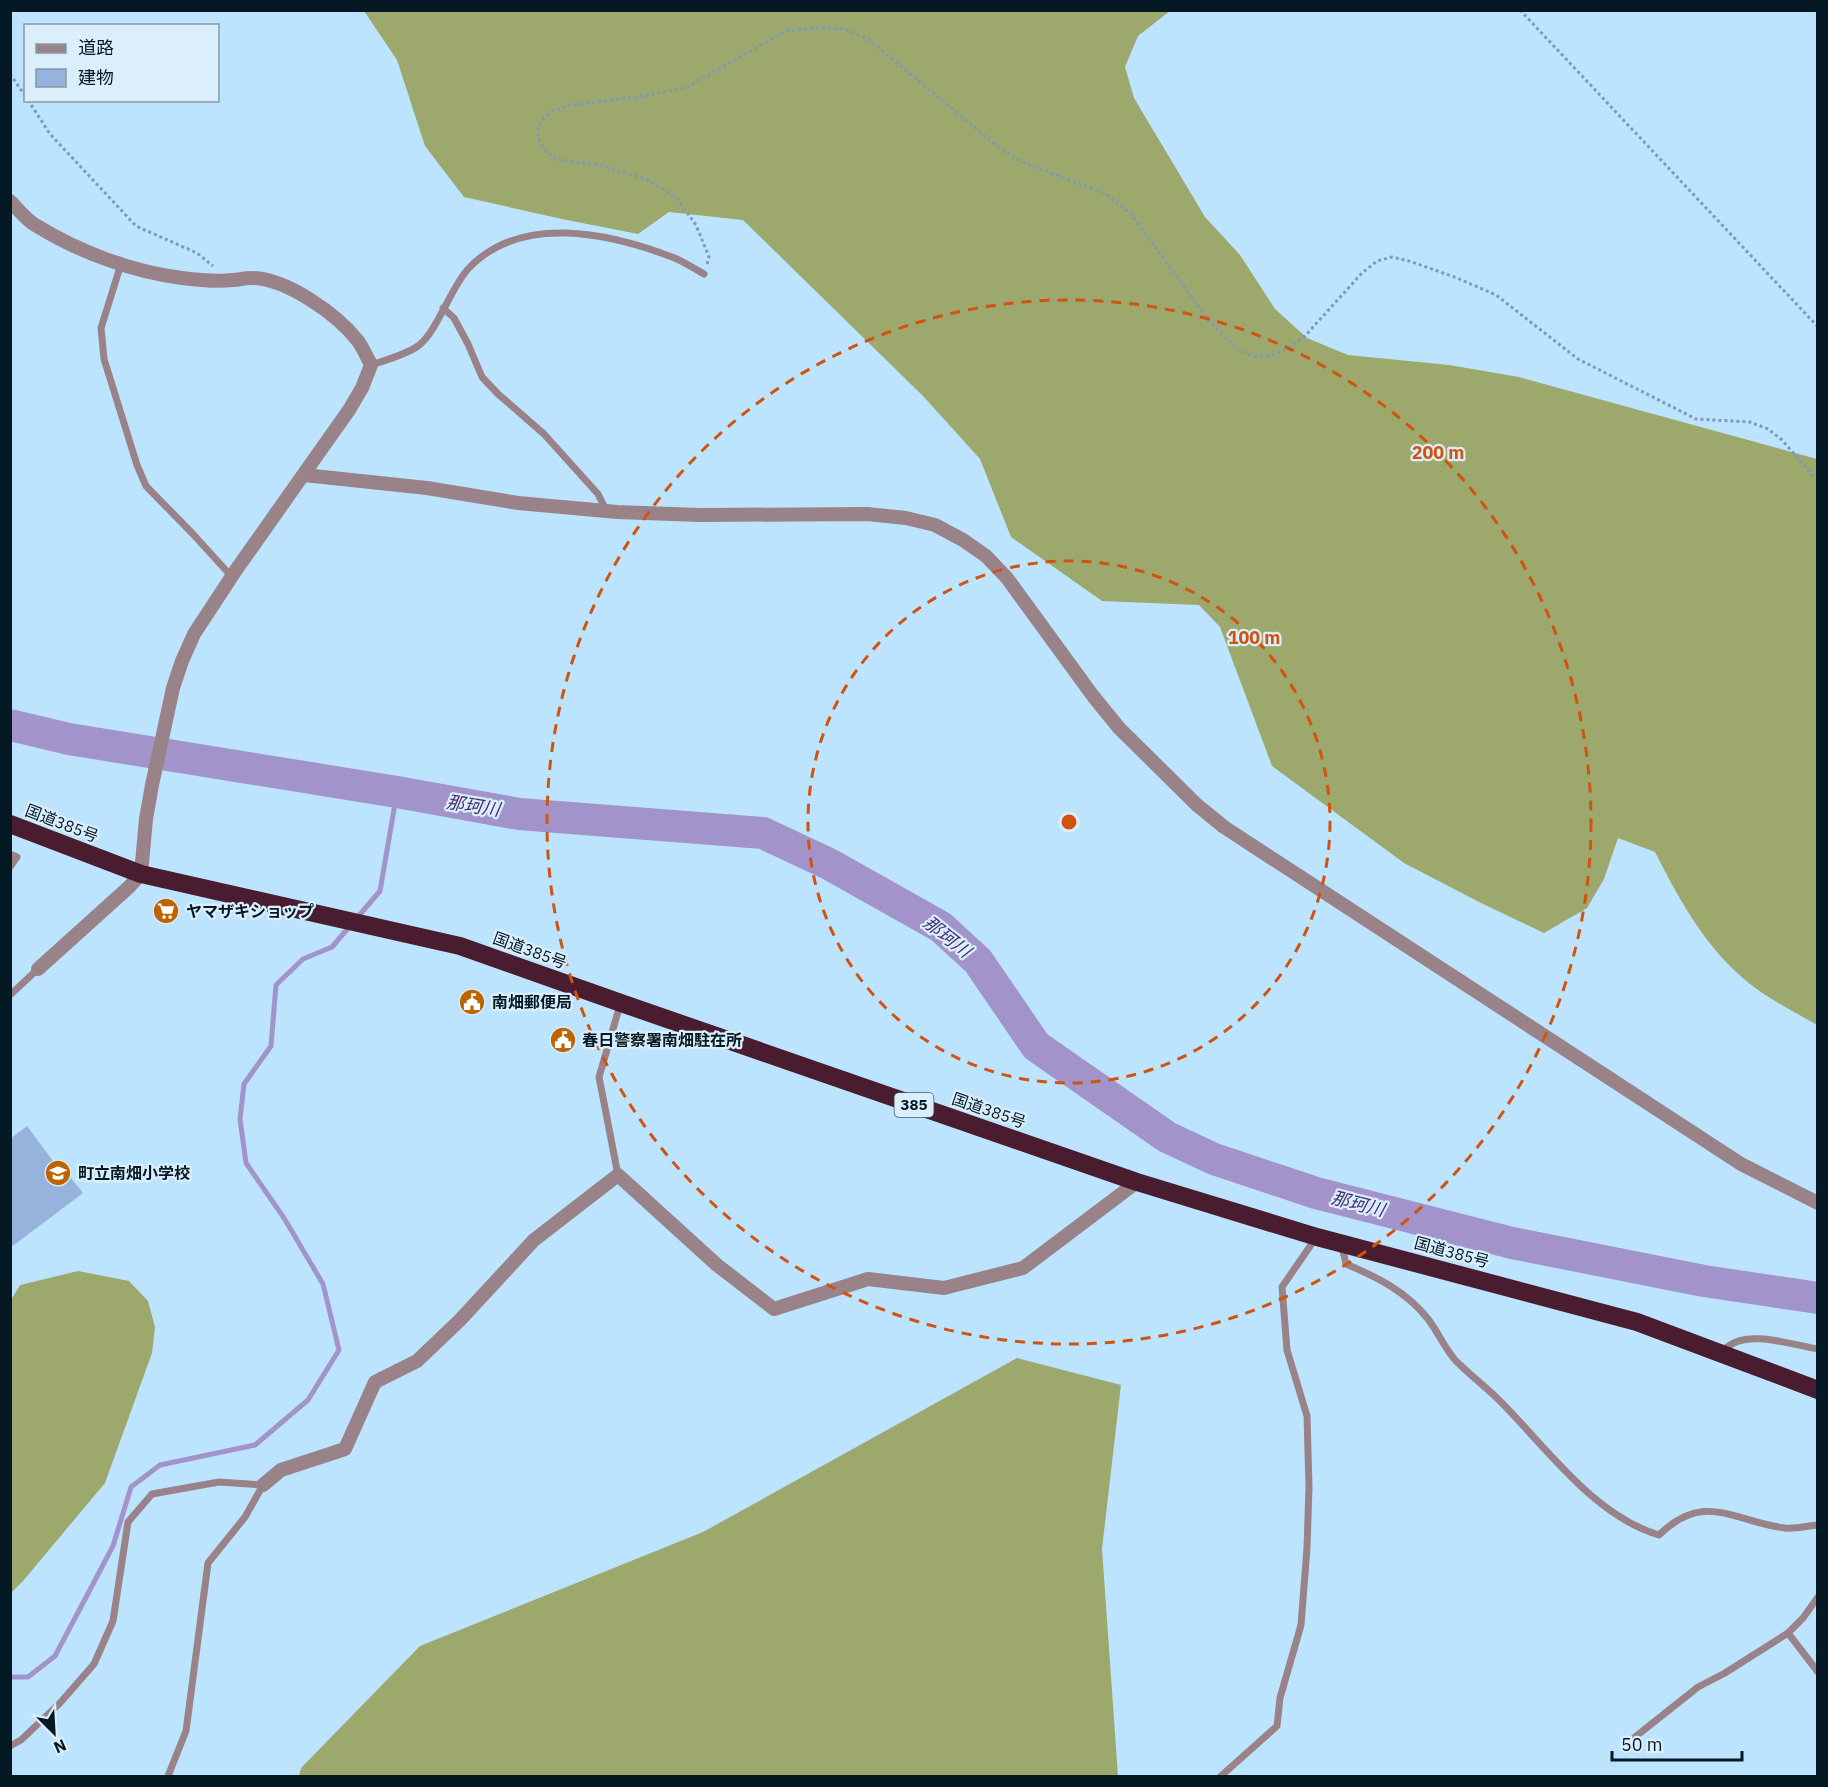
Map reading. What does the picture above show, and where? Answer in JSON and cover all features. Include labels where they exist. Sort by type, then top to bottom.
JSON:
[{"type":"highway","name":"国道385号","points":[[10,825],[141,874],[460,946],[1137,1182],[1317,1237],[1636,1322],[1818,1390]]},
{"type":"street","points":[[10,201],[35,225],[102,257],[182,278],[230,281],[251,278],[277,282],[305,296],[332,316],[358,341],[371,365],[362,388],[194,634],[173,688],[146,819],[141,874],[38,969]]},
{"type":"street","points":[[304,475],[427,488],[518,503],[658,515],[867,514],[906,518],[935,525],[986,556],[1007,579],[1119,728],[1197,806],[1304,880],[1463,981],[1741,1164],[1818,1203]]},
{"type":"street","points":[[263,1485],[281,1470],[345,1449],[375,1382],[417,1362],[460,1320],[534,1240],[618,1175],[717,1265],[774,1309],[868,1279],[944,1288],[1023,1268],[1137,1182]]},
{"type":"lane","points":[[371,365],[395,357],[419,345],[436,322],[467,270],[482,255],[510,242],[542,234],[573,232],[609,238],[673,257],[704,274]]},
{"type":"lane","points":[[122,263],[101,328],[104,359],[137,465],[146,486],[232,577]]},
{"type":"lane","points":[[443,308],[454,318],[482,377],[552,442],[598,494],[606,510]]},
{"type":"lane","points":[[10,854],[17,857],[10,867]]},
{"type":"lane","points":[[10,995],[38,969]]},
{"type":"lane","points":[[618,1175],[599,1077],[621,1004]]},
{"type":"lane","points":[[1221,1776],[1277,1726],[1280,1698],[1301,1625],[1309,1487],[1307,1416],[1287,1350],[1282,1287],[1317,1237]]},
{"type":"lane","points":[[1341,1242],[1346,1264],[1383,1281],[1411,1300],[1428,1319],[1456,1360],[1499,1399],[1572,1477],[1607,1508],[1646,1531],[1659,1535],[1667,1527],[1683,1518],[1706,1510],[1728,1513],[1783,1528],[1799,1529],[1818,1525]]},
{"type":"lane","points":[[1729,1358],[1727,1347],[1743,1339],[1776,1341],[1818,1349]]},
{"type":"lane","points":[[10,1746],[21,1740],[60,1703],[94,1664],[113,1621],[128,1522],[152,1494],[219,1482],[263,1485],[245,1517],[208,1563],[186,1731],[168,1776]]},
{"type":"lane","points":[[1630,1742],[1698,1687],[1725,1673],[1788,1633],[1818,1598]]},
{"type":"lane","points":[[1788,1633],[1818,1672]]},
{"type":"path","points":[[1520,10],[1818,327]]},
{"type":"path","points":[[704,274],[709,257],[696,225],[676,196],[646,178],[600,165],[558,160],[545,151],[538,139],[538,127],[552,111],[570,105],[644,96],[685,88],[786,31],[816,28],[844,30],[868,39],[1003,151],[1025,163],[1106,194],[1131,214],[1209,321],[1237,349],[1253,356],[1270,356],[1287,349],[1304,337],[1362,273],[1377,261],[1392,257],[1457,278],[1496,295],[1578,359],[1696,419],[1750,422],[1768,429],[1782,440],[1818,482]]},
{"type":"path","points":[[10,74],[24,93]]},
{"type":"path","points":[[29,102],[50,134],[136,226],[197,253],[230,281]]},
{"type":"green space","points":[[364,11],[1170,11],[1138,36],[1125,67],[1134,98],[1205,217],[1240,255],[1275,309],[1307,338],[1348,355],[1449,365],[1519,377],[1817,459],[1817,1025],[1758,990],[1720,956],[1684,906],[1655,852],[1618,838],[1604,879],[1587,908],[1544,933],[1404,863],[1272,766],[1220,627],[1199,605],[1102,601],[1011,537],[980,459],[923,396],[743,220],[669,212],[638,234],[464,197],[425,146],[397,60]]},
{"type":"green space","points":[[78,1271],[129,1281],[148,1301],[155,1327],[152,1353],[105,1483],[11,1593],[11,1300],[20,1285]]},
{"type":"green space","points":[[1017,1358],[1121,1385],[1102,1549],[1118,1776],[299,1776],[301,1768],[420,1646],[703,1532]]},
{"type":"building","points":[[27,1126],[59,1169],[62,1167],[83,1193],[10,1248],[10,1139]]},
{"type":"waterway","name":"那珂川","points":[[10,725],[69,739],[519,814],[763,833],[829,864],[941,927],[978,961],[1036,1046],[1167,1137],[1214,1159],[1316,1193],[1512,1243],[1704,1281],[1818,1298]]},
{"type":"waterway","points":[[356,919],[380,891],[397,792]]},
{"type":"waterway","points":[[10,1677],[28,1677],[55,1656],[113,1546],[131,1487],[160,1465],[255,1445],[308,1400],[339,1350],[323,1284],[284,1218],[246,1163],[240,1119],[244,1084],[271,1046],[276,985],[303,959],[332,947],[350,926]]},
{"type":"place","name":"ヤマザキショップ","points":[[166,911]]},
{"type":"place","name":"南畑郵便局","points":[[472,1002]]},
{"type":"place","name":"春日警察署南畑駐在所","points":[[563,1040]]},
{"type":"place","name":"町立南畑小学校","points":[[58,1173]]}]
